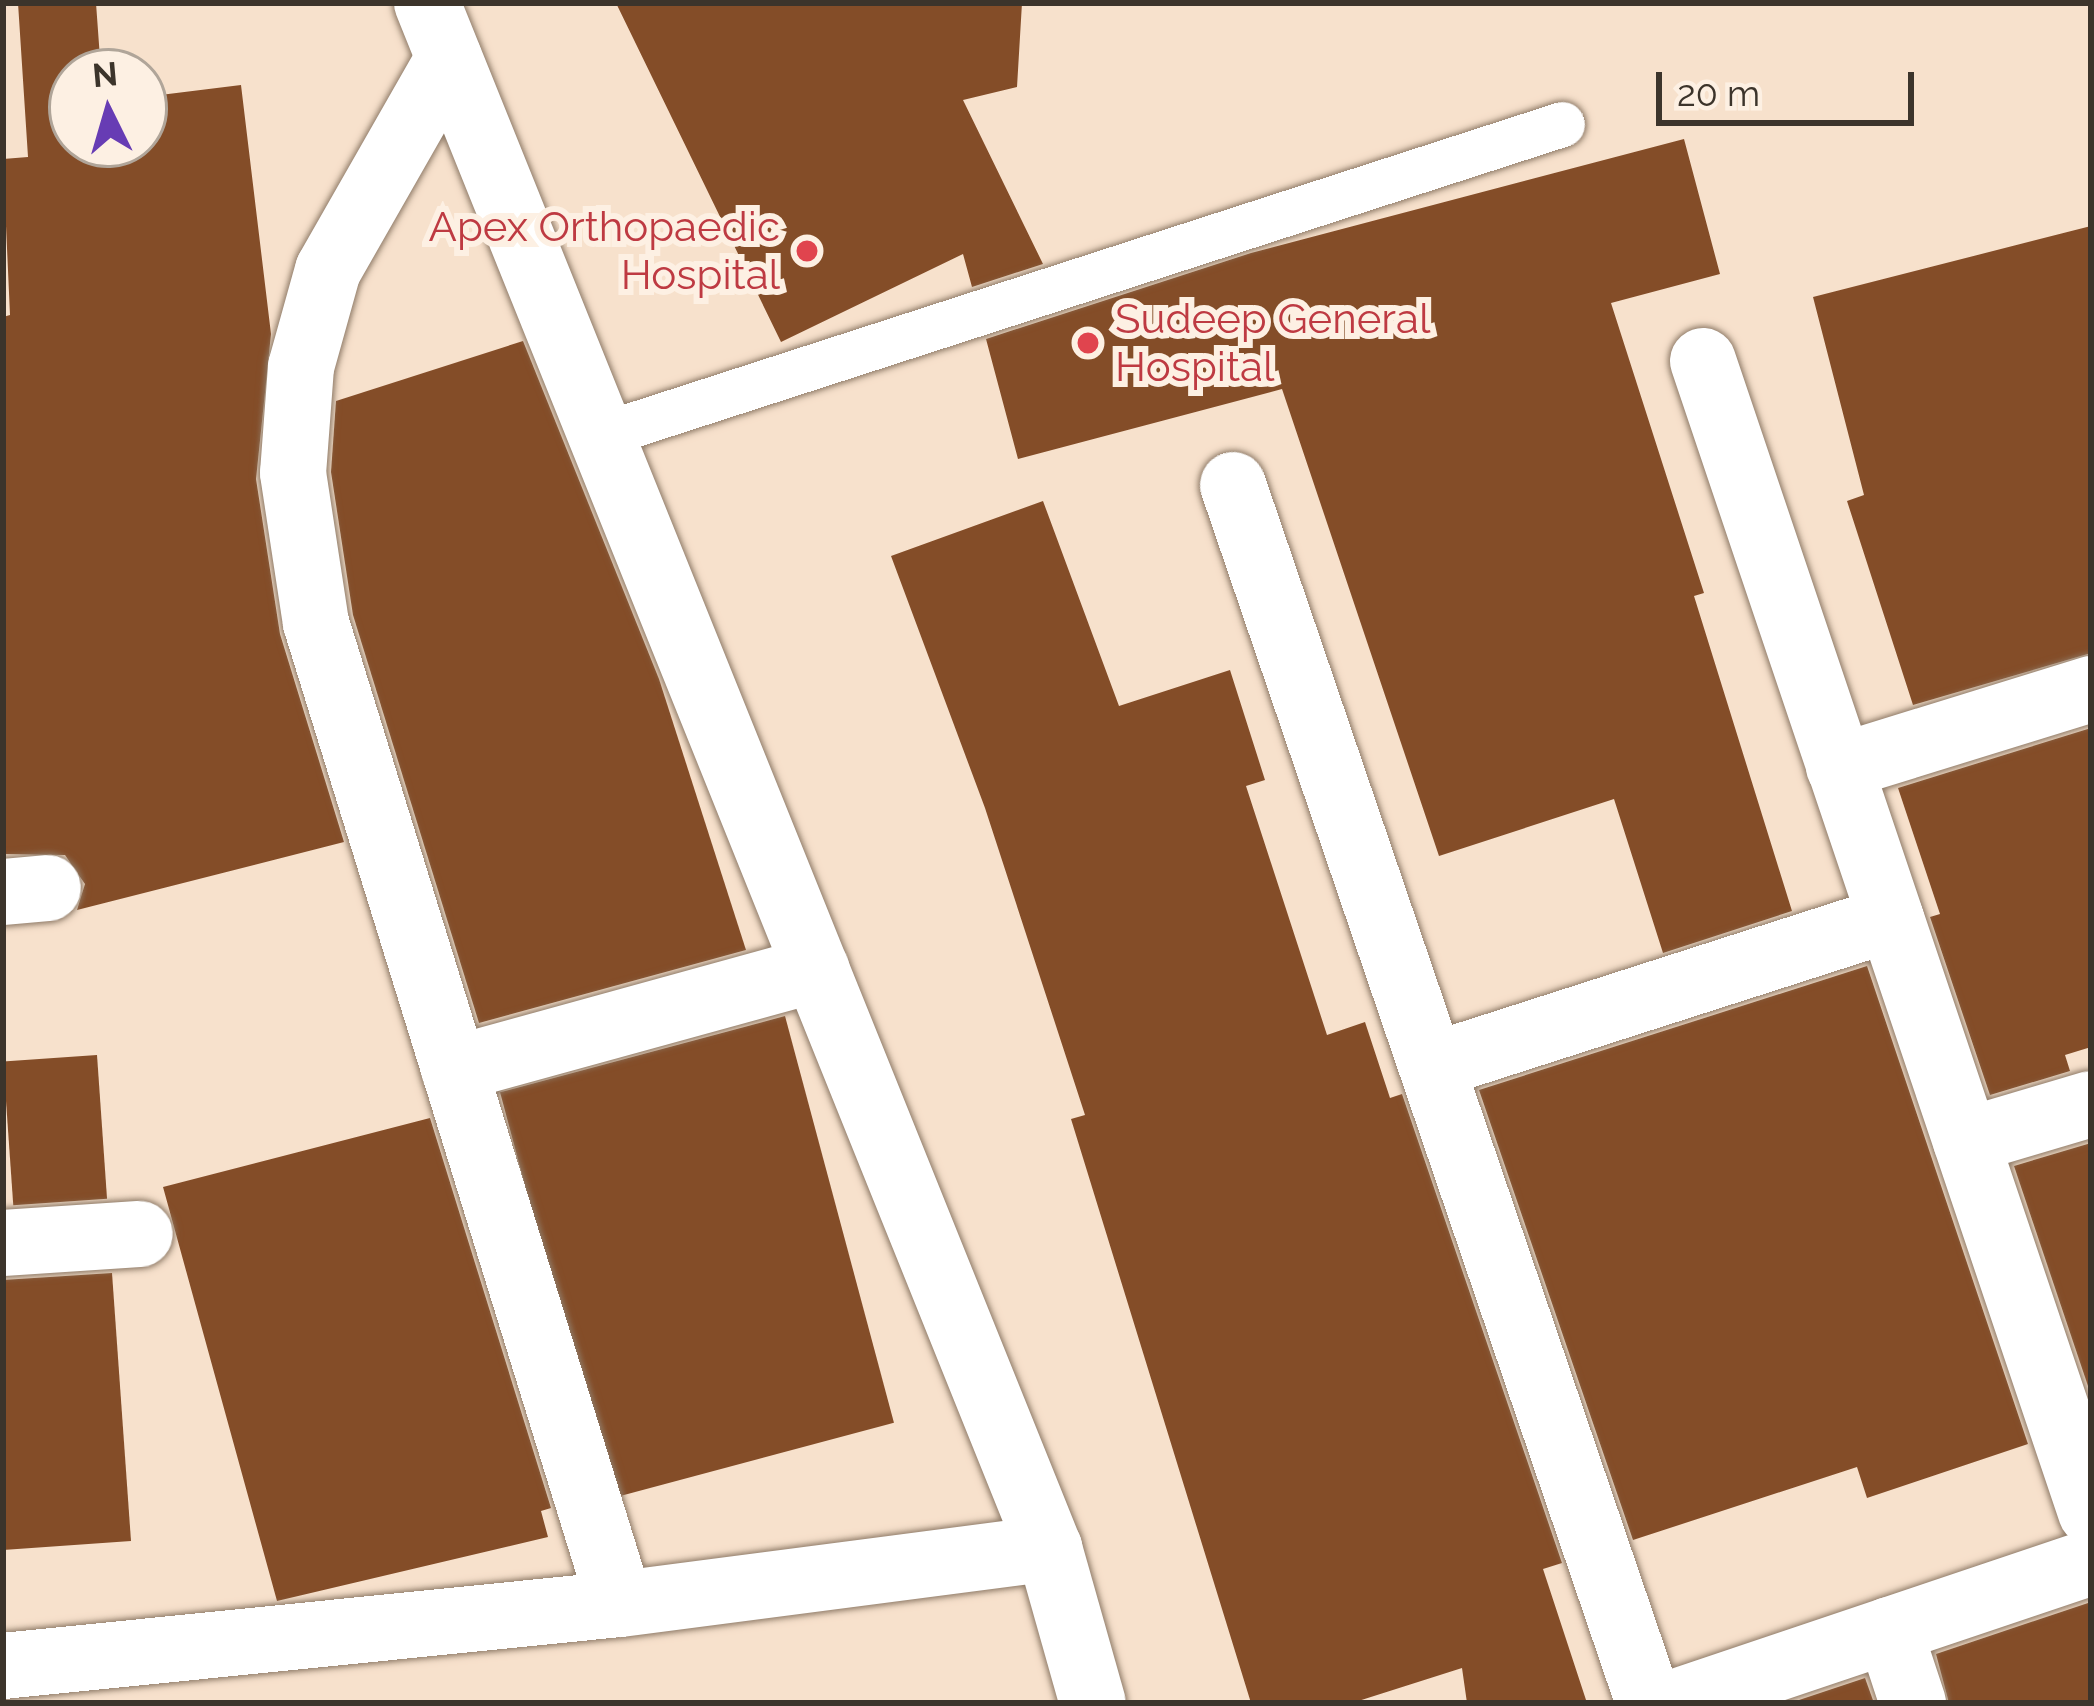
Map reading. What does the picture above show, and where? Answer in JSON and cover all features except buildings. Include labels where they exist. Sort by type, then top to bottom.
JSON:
[{"type":"street","points":[[438,31],[1049,1548],[1093,1703]]},
{"type":"street","points":[[438,31],[328,270],[301,367],[292,473],[316,623],[620,1604]]},
{"type":"street","points":[[1703,361],[2091,1511]]},
{"type":"street","points":[[1233,485],[1649,1703]]},
{"type":"street","points":[[1839,767],[2091,688]]},
{"type":"street","points":[[1432,1066],[1891,919]]},
{"type":"street","points":[[454,1069],[816,969]]},
{"type":"street","points":[[1966,1141],[2091,1103]]},
{"type":"street","points":[[3,1243],[140,1234]]},
{"type":"street","points":[[3,1666],[620,1604],[1049,1548]]},
{"type":"street","points":[[1673,1703],[2091,1562]]},
{"type":"street","points":[[1889,1630],[1913,1703]]},
{"type":"lane","points":[[601,434],[1562,124]]},
{"type":"place","name":"Apex Orthopaedic Hospital","points":[[807,251]]},
{"type":"place","name":"Sudeep General Hospital","points":[[1088,343]]}]
